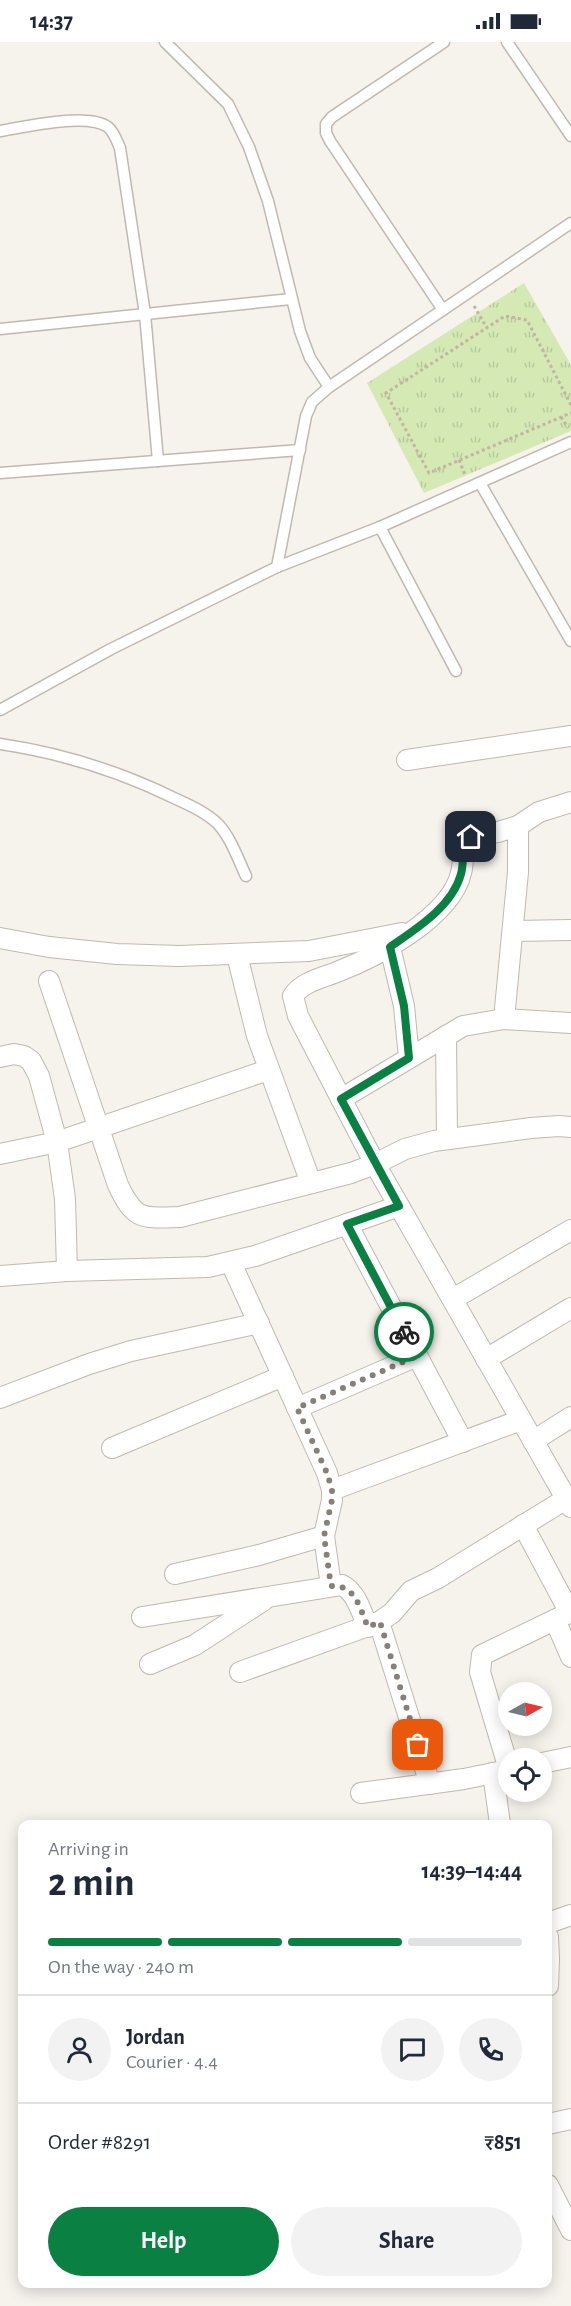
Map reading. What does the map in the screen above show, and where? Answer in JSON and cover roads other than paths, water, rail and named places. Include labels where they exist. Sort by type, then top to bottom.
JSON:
[{"type":"street","points":[[407,760],[571,736]]},
{"type":"street","points":[[240,1672],[374,1624],[392,1613],[411,1591],[438,1578],[523,1526],[568,1503],[375,1164],[298,1016],[293,996],[297,989],[390,947],[440,908],[453,891],[461,873],[465,841],[471,837],[518,826],[539,812],[571,802]]},
{"type":"street","points":[[504,1019],[518,872],[518,826]]},
{"type":"street","points":[[513,931],[571,930]]},
{"type":"street","points":[[0,938],[49,947],[117,954],[237,956],[309,951],[413,931]]},
{"type":"street","points":[[390,947],[404,1006],[409,1058]]},
{"type":"street","points":[[237,956],[268,1070],[312,1183]]},
{"type":"street","points":[[49,981],[97,1127],[127,1205],[138,1215],[158,1218],[180,1217],[312,1183],[375,1164],[405,1149],[447,1139],[531,1128],[571,1127]]},
{"type":"street","points":[[341,1099],[463,1026],[504,1019],[571,1023]]},
{"type":"street","points":[[446,1036],[447,1139]]},
{"type":"street","points":[[0,1057],[14,1054],[24,1056],[31,1061],[39,1076],[57,1142],[65,1199],[67,1271]]},
{"type":"street","points":[[0,1154],[57,1142],[268,1070]]},
{"type":"street","points":[[0,1276],[67,1271],[208,1267],[231,1263],[399,1206]]},
{"type":"street","points":[[347,1224],[463,1442]]},
{"type":"street","points":[[453,1299],[571,1230]]},
{"type":"street","points":[[231,1263],[327,1473],[332,1490],[332,1500],[324,1536],[331,1586]]},
{"type":"street","points":[[486,1359],[571,1308]]},
{"type":"street","points":[[0,1398],[89,1364],[131,1351],[259,1323]]},
{"type":"street","points":[[297,1408],[417,1356]]},
{"type":"street","points":[[112,1448],[283,1376]]},
{"type":"street","points":[[533,1441],[571,1417]]},
{"type":"street","points":[[332,1490],[521,1420]]},
{"type":"street","points":[[523,1526],[565,1615],[571,1657]]},
{"type":"street","points":[[175,1574],[259,1555],[324,1536]]},
{"type":"street","points":[[142,1617],[342,1585],[348,1589],[374,1624],[430,1784]]},
{"type":"street","points":[[150,1664],[195,1646],[271,1595]]},
{"type":"street","points":[[498,1748],[480,1672],[482,1655],[565,1615]]},
{"type":"street","points":[[552,1761],[571,1757]]},
{"type":"street","points":[[361,1793],[430,1784],[498,1770]]},
{"type":"street","points":[[500,1820],[501,1802]]},
{"type":"street","points":[[552,1922],[571,1915]]},
{"type":"street","points":[[552,2123],[570,2121]]},
{"type":"street","points":[[552,2193],[571,2230]]},
{"type":"lane","points":[[165,42],[228,104],[249,147],[268,201],[291,300],[310,358],[329,387]]},
{"type":"lane","points":[[443,310],[330,141],[326,133],[326,124],[332,117],[444,42]]},
{"type":"lane","points":[[507,42],[571,136]]},
{"type":"lane","points":[[0,131],[73,121],[91,121],[109,128],[114,134],[120,148],[145,314],[158,461]]},
{"type":"lane","points":[[277,567],[306,416],[312,402],[329,387],[571,224]]},
{"type":"lane","points":[[0,329],[291,300]]},
{"type":"lane","points":[[0,710],[111,649],[277,567],[380,528],[571,442]]},
{"type":"lane","points":[[0,473],[300,450]]},
{"type":"lane","points":[[480,483],[571,641]]},
{"type":"lane","points":[[380,528],[456,671]]},
{"type":"lane","points":[[0,744],[50,753],[138,780],[207,815],[218,824],[229,840],[246,876]]}]
